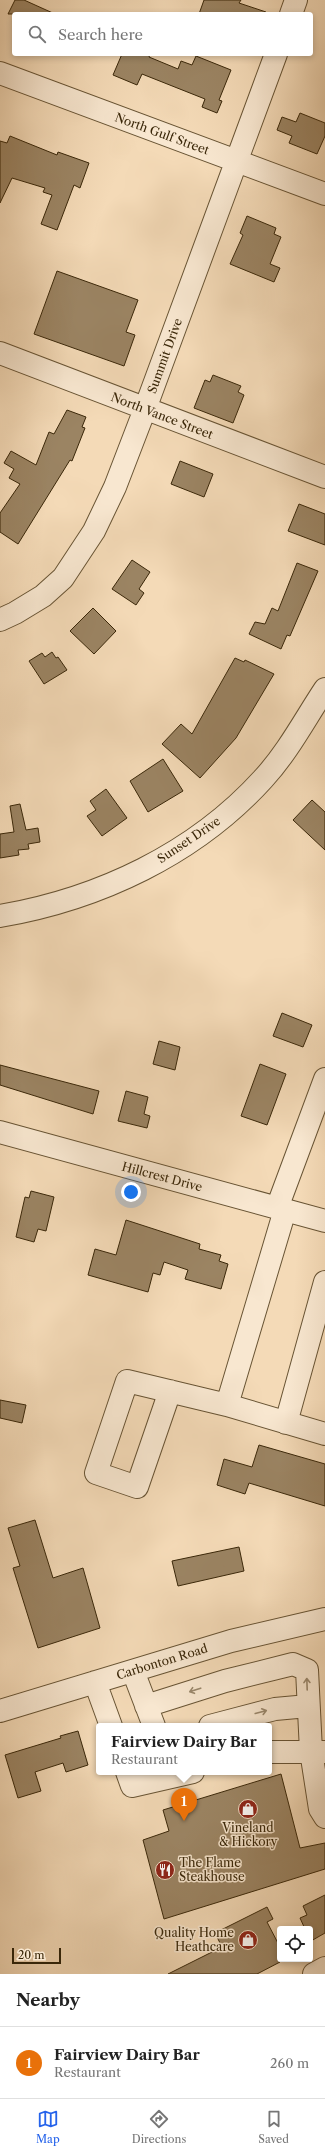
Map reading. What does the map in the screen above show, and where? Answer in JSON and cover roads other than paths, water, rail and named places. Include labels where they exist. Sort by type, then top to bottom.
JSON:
[{"type":"street","points":[[292,12],[296,0]]},
{"type":"street","name":"Summit Drive","points":[[0,620],[15,614],[42,596],[64,578],[94,531],[115,487],[145,409],[235,161],[275,56]]},
{"type":"street","name":"North Gulf Street","points":[[0,73],[325,194]]},
{"type":"street","name":"North Vance Street","points":[[0,353],[325,477]]},
{"type":"street","name":"Sunset Drive","points":[[0,916],[38,910],[95,891],[133,875],[212,827],[263,779],[278,761],[325,689]]},
{"type":"street","points":[[227,1405],[281,1209],[325,1079]]},
{"type":"street","name":"Hillcrest Drive","points":[[0,1132],[325,1221]]},
{"type":"street","points":[[286,1423],[325,1282]]},
{"type":"street","points":[[170,1392],[137,1487],[96,1473],[127,1381],[227,1405],[325,1434]]},
{"type":"street","name":"Carbonton Road","points":[[0,1711],[231,1641],[325,1619]]},
{"type":"street","points":[[146,1706],[225,1681],[293,1664],[307,1670],[308,1706],[318,1751],[320,1809],[325,1817]]},
{"type":"street","points":[[133,1671],[153,1723]]},
{"type":"street","points":[[95,1682],[110,1723]]},
{"type":"street","points":[[221,1723],[275,1709],[308,1706]]},
{"type":"street","points":[[272,1752],[318,1751]]},
{"type":"street","points":[[128,1775],[132,1786],[175,1775]]},
{"type":"street","points":[[314,1974],[325,1968]]},
{"type":"place","name":"Vineland & Hickory","points":[[248,1809]]},
{"type":"place","name":"Fairview Dairy Bar","points":[[184,1821]]},
{"type":"place","name":"The Flame Steakhouse","points":[[165,1870]]},
{"type":"place","name":"Quality Home Heathcare","points":[[248,1940]]}]
